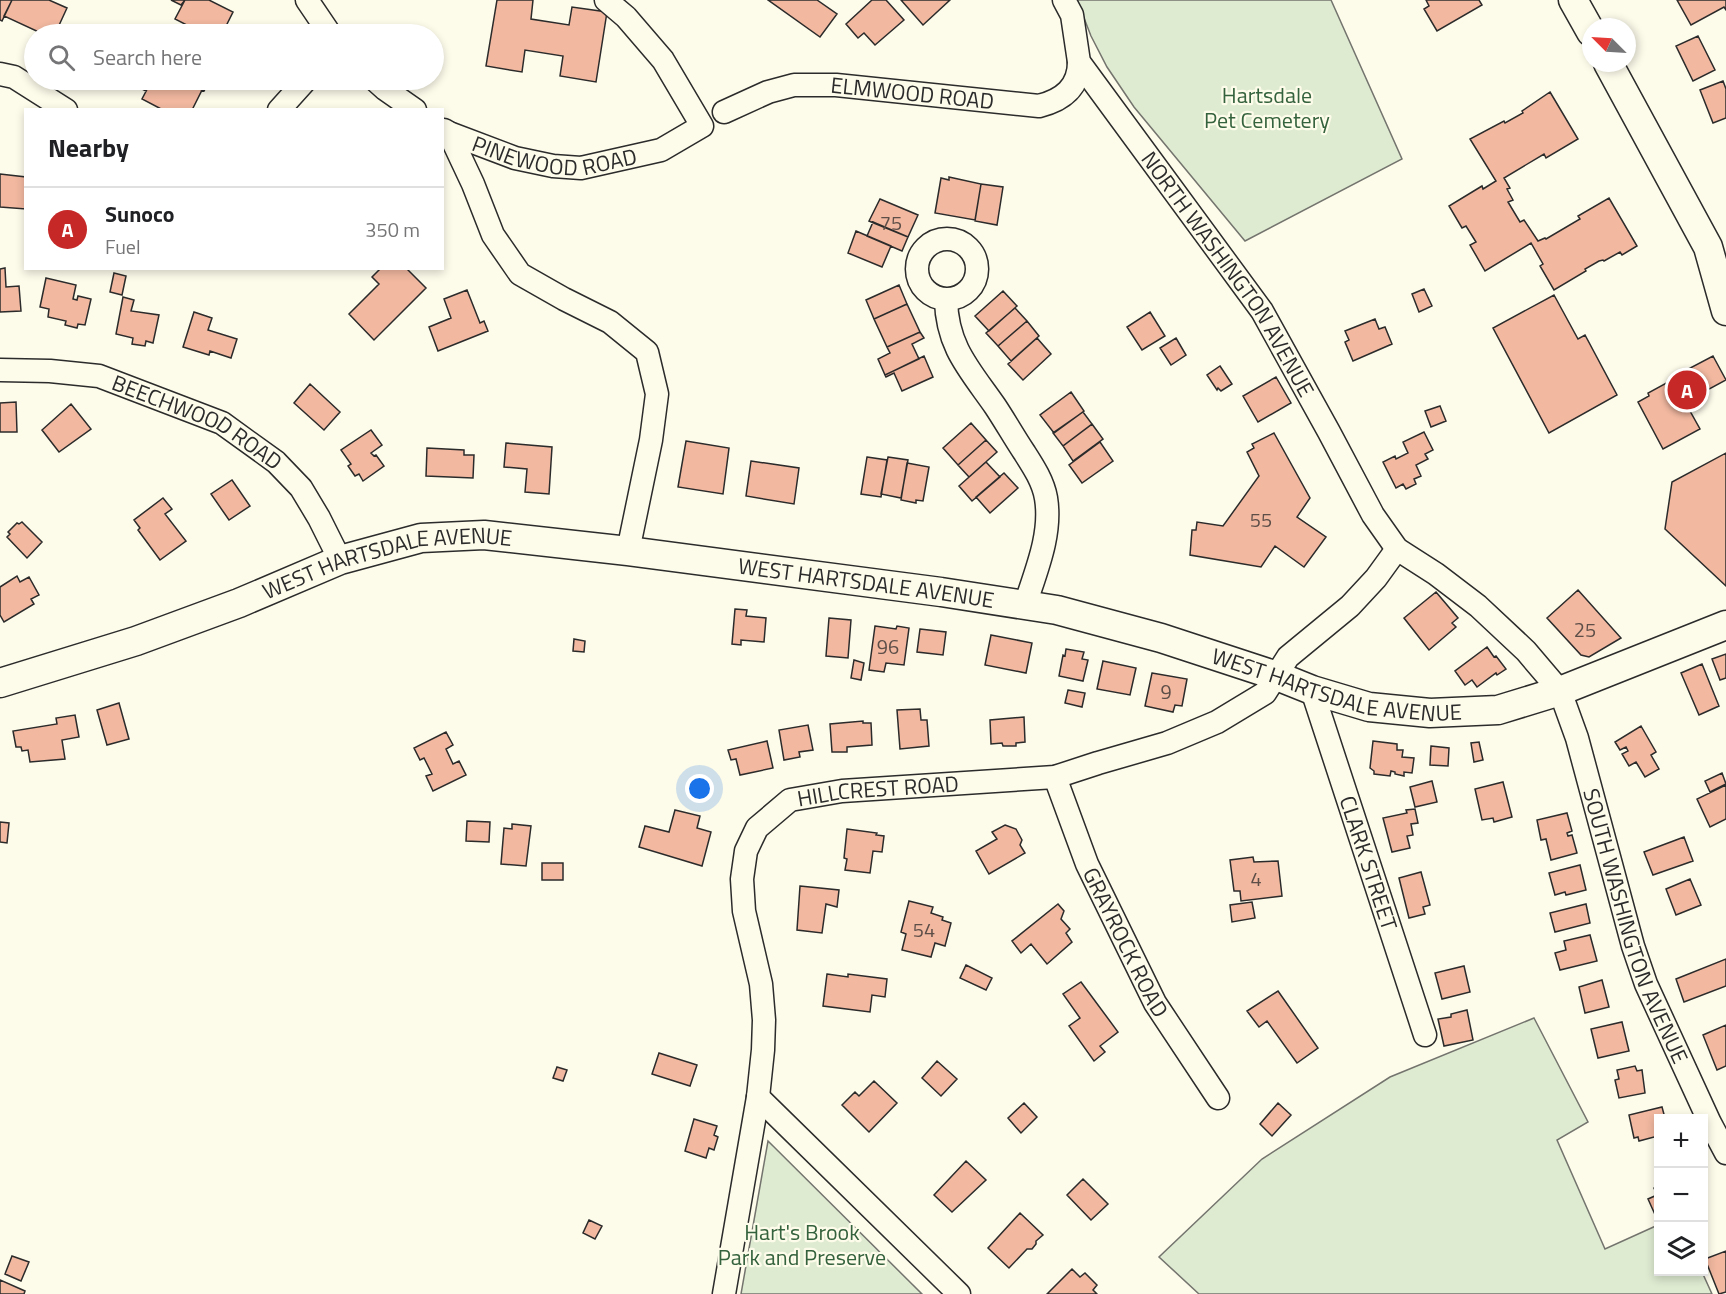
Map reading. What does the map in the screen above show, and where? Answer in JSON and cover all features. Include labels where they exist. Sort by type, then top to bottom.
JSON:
[{"type":"main road","points":[[1573,0],[1583,18]]},
{"type":"main road","points":[[1613,72],[1717,257],[1726,311]]},
{"type":"main road","name":"WEST HARTSDALE AVENUE","points":[[0,683],[136,641],[239,603],[340,560],[421,538],[474,536],[628,551],[941,592],[1057,610],[1161,638],[1277,676],[1312,690],[1369,707],[1430,713],[1498,710],[1560,691],[1726,626]]},
{"type":"street","points":[[308,0],[324,24]]},
{"type":"street","name":"PINEWOOD ROAD","points":[[446,131],[515,158],[553,166],[581,168],[661,150],[702,126],[663,60],[626,17],[606,0]]},
{"type":"street","name":"NORTH WASHINGTON AVENUE","points":[[1064,0],[1072,15],[1079,62],[1262,311],[1373,515],[1397,549],[1436,574],[1478,606],[1526,651],[1560,691]]},
{"type":"street","name":"ELMWOOD ROAD","points":[[724,112],[768,92],[794,85],[836,85],[1040,106],[1053,102],[1070,91],[1079,70],[1079,62]]},
{"type":"street","points":[[0,74],[14,77],[24,83]]},
{"type":"street","points":[[34,90],[63,108]]},
{"type":"street","points":[[281,108],[297,90]]},
{"type":"street","points":[[386,90],[412,108]]},
{"type":"street","name":"PINEWOOD ROAD","points":[[446,131],[473,184],[493,235],[520,274],[610,322],[647,352],[657,394],[651,440],[628,551]]},
{"type":"street","points":[[946,300],[946,318],[963,363],[996,407],[1037,473],[1046,496],[1047,519],[1043,550],[1025,605]]},
{"type":"street","name":"BEECHWOOD ROAD","points":[[0,370],[50,371],[99,376],[222,423],[276,462],[301,488],[340,560]]},
{"type":"street","points":[[1277,676],[1288,657],[1350,606],[1376,578],[1397,549]]},
{"type":"street","name":"HILLCREST ROAD","points":[[724,1294],[758,1097],[763,1050],[764,1020],[761,984],[744,911],[742,879],[746,851],[757,828],[790,800],[831,793],[1055,777],[1167,743],[1217,722],[1265,693],[1277,676]]},
{"type":"street","name":"CLARK STREET","points":[[1312,690],[1425,1035]]},
{"type":"street","name":"SOUTH WASHINGTON AVENUE","points":[[1560,691],[1577,738],[1633,946],[1646,984],[1726,1153]]},
{"type":"street","name":"GRAYROCK ROAD","points":[[1055,777],[1087,864],[1155,1003],[1218,1098]]},
{"type":"street","points":[[758,1097],[959,1294]]},
{"type":"green space","name":"Hartsdale Pet Cemetery","points":[[1077,0],[1331,0],[1402,159],[1245,241],[1134,107],[1107,67],[1091,36]]},
{"type":"green space","points":[[1534,1018],[1588,1122],[1557,1140],[1605,1249],[1654,1227],[1654,1276],[1704,1276],[1712,1294],[1199,1294],[1159,1257],[1262,1159],[1390,1077]]},
{"type":"green space","name":"Hart's Brook Park and Preserve","points":[[768,1141],[922,1294],[741,1294]]},
{"type":"building","points":[[0,0],[12,0],[2,21],[0,20]]},
{"type":"building","points":[[12,0],[49,0],[67,8],[60,24],[24,25],[4,16]]},
{"type":"building","points":[[171,0],[185,0],[181,5]]},
{"type":"building","points":[[185,0],[209,0],[233,12],[227,24],[185,24],[175,19]]},
{"type":"building","points":[[497,0],[533,0],[531,19],[569,25],[572,7],[607,12],[596,82],[560,76],[563,56],[525,50],[522,72],[486,66]]},
{"type":"building","points":[[768,0],[817,0],[837,14],[820,37]]},
{"type":"building","points":[[872,0],[886,0],[904,20],[875,45],[864,33],[858,38],[846,24]]},
{"type":"building","points":[[901,0],[950,0],[923,25]]},
{"type":"building","points":[[1426,0],[1479,0],[1482,5],[1437,31],[1424,9],[1429,6]]},
{"type":"building","points":[[1677,0],[1726,0],[1726,10],[1724,7],[1691,25]]},
{"type":"building","points":[[1698,36],[1715,70],[1693,81],[1676,46]]},
{"type":"building","points":[[1723,81],[1726,89],[1726,118],[1713,123],[1700,90]]},
{"type":"building","points":[[147,90],[202,90],[193,108],[159,108],[142,99]]},
{"type":"building","points":[[1550,92],[1578,139],[1546,158],[1544,154],[1504,178],[1513,200],[1508,202],[1520,222],[1524,220],[1538,241],[1546,239],[1580,219],[1578,216],[1609,198],[1637,246],[1622,255],[1620,252],[1604,261],[1599,261],[1554,290],[1540,266],[1543,264],[1531,243],[1485,271],[1470,245],[1476,242],[1466,226],[1462,228],[1449,206],[1482,186],[1483,189],[1496,181],[1470,139],[1523,113],[1522,111]]},
{"type":"building","points":[[0,174],[24,177],[24,209],[0,207]]},
{"type":"building","points":[[949,177],[981,184],[975,220],[935,213],[941,178],[949,180]]},
{"type":"building","points":[[981,184],[1003,187],[997,225],[975,221]]},
{"type":"building","points":[[880,199],[918,215],[908,237],[869,221]]},
{"type":"building","points":[[873,222],[908,237],[902,251],[867,236]]},
{"type":"building","points":[[856,231],[891,246],[882,267],[848,253]]},
{"type":"building","points":[[5,268],[6,287],[19,286],[21,311],[0,312],[0,269]]},
{"type":"building","points":[[379,270],[408,270],[426,288],[374,340],[349,314],[379,284],[372,277]]},
{"type":"building","points":[[114,273],[126,276],[122,295],[110,292]]},
{"type":"building","points":[[46,278],[76,285],[73,299],[77,300],[78,296],[91,299],[85,325],[78,324],[77,328],[65,325],[66,321],[48,317],[49,309],[40,307]]},
{"type":"building","points":[[899,285],[907,304],[874,319],[866,300]]},
{"type":"building","points":[[1424,289],[1432,306],[1419,312],[1412,294]]},
{"type":"building","points":[[467,290],[480,323],[484,321],[488,331],[438,351],[429,327],[451,318],[444,299]]},
{"type":"building","points":[[1003,291],[1017,306],[989,331],[975,316]]},
{"type":"building","points":[[1554,295],[1578,339],[1585,335],[1617,395],[1549,433],[1493,328]]},
{"type":"building","points":[[123,297],[134,300],[131,311],[159,315],[153,343],[146,341],[145,346],[132,344],[133,338],[116,334]]},
{"type":"building","points":[[907,304],[920,332],[887,347],[874,319]]},
{"type":"building","points":[[1015,308],[1027,321],[998,346],[986,333]]},
{"type":"building","points":[[194,312],[212,318],[208,330],[237,339],[231,358],[210,351],[209,355],[183,347]]},
{"type":"building","points":[[1150,312],[1165,336],[1142,350],[1127,327]]},
{"type":"building","points":[[1375,319],[1379,329],[1385,327],[1392,344],[1353,361],[1345,342],[1349,340],[1345,331]]},
{"type":"building","points":[[1027,321],[1039,336],[1011,361],[998,346]]},
{"type":"building","points":[[920,332],[924,338],[912,344],[919,359],[885,375],[878,359],[890,353],[887,347]]},
{"type":"building","points":[[1037,338],[1051,354],[1023,380],[1008,364]]},
{"type":"building","points":[[1176,338],[1186,355],[1171,365],[1160,348]]},
{"type":"building","points":[[924,356],[933,377],[902,391],[894,373],[886,377],[885,375]]},
{"type":"building","points":[[1713,356],[1726,380],[1685,402],[1700,429],[1663,449],[1638,402],[1649,396],[1648,393],[1674,379],[1673,377]]},
{"type":"building","points":[[1220,366],[1232,384],[1221,391],[1218,388],[1217,390],[1207,375]]},
{"type":"building","points":[[1276,377],[1291,403],[1258,422],[1243,396]]},
{"type":"building","points":[[310,384],[340,412],[324,430],[294,403]]},
{"type":"building","points":[[1071,392],[1084,411],[1054,433],[1040,415]]},
{"type":"building","points":[[16,402],[17,432],[0,432],[0,403]]},
{"type":"building","points":[[71,404],[91,429],[59,452],[42,430]]},
{"type":"building","points":[[1440,406],[1446,421],[1431,427],[1425,411]]},
{"type":"building","points":[[1083,412],[1092,424],[1063,446],[1053,433]]},
{"type":"building","points":[[971,423],[986,440],[958,465],[943,448]]},
{"type":"building","points":[[1092,424],[1103,439],[1073,461],[1063,446]]},
{"type":"building","points":[[371,430],[382,445],[371,453],[376,455],[384,466],[363,481],[359,474],[355,476],[348,466],[351,464],[341,450]]},
{"type":"building","points":[[1424,432],[1433,450],[1425,454],[1428,459],[1416,465],[1421,476],[1414,479],[1416,484],[1406,489],[1403,484],[1396,488],[1383,462],[1408,453],[1403,442]]},
{"type":"building","points":[[1274,433],[1310,498],[1297,517],[1326,537],[1304,567],[1275,546],[1261,567],[1190,555],[1192,530],[1196,530],[1197,522],[1223,526],[1259,476],[1247,452],[1254,448],[1252,444]]},
{"type":"building","points":[[986,440],[997,452],[969,477],[958,465]]},
{"type":"building","points":[[686,441],[729,448],[723,494],[678,487]]},
{"type":"building","points":[[1100,442],[1113,461],[1082,483],[1069,465]]},
{"type":"building","points":[[506,443],[552,447],[549,494],[525,492],[527,469],[504,467]]},
{"type":"building","points":[[427,448],[464,450],[464,455],[474,455],[473,478],[426,476]]},
{"type":"building","points":[[1726,453],[1726,586],[1665,529],[1672,482]]},
{"type":"building","points":[[867,457],[887,460],[881,497],[861,494]]},
{"type":"building","points":[[888,457],[908,460],[901,498],[881,494]]},
{"type":"building","points":[[751,461],[799,468],[794,504],[746,496]]},
{"type":"building","points":[[986,462],[1000,477],[972,501],[959,486]]},
{"type":"building","points":[[907,463],[929,467],[923,501],[916,500],[916,503],[901,500]]},
{"type":"building","points":[[1004,473],[1018,488],[990,513],[976,497]]},
{"type":"building","points":[[232,480],[250,506],[229,520],[211,494]]},
{"type":"building","points":[[163,498],[172,509],[165,514],[186,541],[160,560],[138,530],[140,528],[134,520]]},
{"type":"building","points":[[22,522],[42,542],[27,558],[7,537],[10,534],[8,532],[17,523]]},
{"type":"building","points":[[17,576],[20,582],[29,577],[39,595],[31,599],[34,604],[4,622],[0,615],[0,587]]},
{"type":"building","points":[[1578,590],[1621,638],[1589,657],[1581,655],[1547,618]]},
{"type":"building","points":[[1436,592],[1458,618],[1452,623],[1456,627],[1429,650],[1404,618]]},
{"type":"building","points":[[735,609],[747,610],[746,616],[766,618],[764,642],[741,640],[741,645],[732,644]]},
{"type":"building","points":[[829,618],[851,620],[848,658],[826,656]]},
{"type":"building","points":[[875,626],[909,628],[904,665],[886,663],[884,672],[869,670]]},
{"type":"building","points":[[920,629],[946,632],[943,655],[917,652]]},
{"type":"building","points":[[991,635],[1032,643],[1026,673],[985,665]]},
{"type":"building","points":[[574,639],[585,641],[584,652],[573,651]]},
{"type":"building","points":[[1487,647],[1506,669],[1497,675],[1496,673],[1477,687],[1472,680],[1465,685],[1455,671]]},
{"type":"building","points":[[1066,649],[1084,652],[1082,659],[1088,660],[1083,681],[1059,676]]},
{"type":"building","points":[[1726,654],[1726,678],[1720,680],[1712,659]]},
{"type":"building","points":[[854,660],[864,663],[861,680],[851,678]]},
{"type":"building","points":[[1103,661],[1136,668],[1130,695],[1097,689]]},
{"type":"building","points":[[1702,664],[1719,706],[1699,715],[1681,673]]},
{"type":"building","points":[[1152,673],[1187,679],[1182,706],[1175,705],[1173,712],[1145,706]]},
{"type":"building","points":[[1068,690],[1085,693],[1082,707],[1065,703]]},
{"type":"building","points":[[119,703],[129,739],[107,745],[97,710]]},
{"type":"building","points":[[920,709],[921,720],[927,720],[929,746],[900,749],[897,710]]},
{"type":"building","points":[[75,715],[79,737],[62,740],[65,759],[30,762],[28,750],[22,751],[21,747],[16,747],[13,731],[57,724],[56,718]]},
{"type":"building","points":[[1024,717],[1025,742],[1016,743],[1016,746],[1003,746],[1002,743],[991,744],[990,720]]},
{"type":"building","points":[[863,721],[863,723],[871,723],[872,745],[847,747],[847,752],[832,752],[830,724]]},
{"type":"building","points":[[808,725],[813,750],[799,752],[800,757],[784,760],[779,730]]},
{"type":"building","points":[[1641,726],[1656,752],[1651,755],[1659,769],[1645,777],[1636,762],[1629,766],[1622,754],[1628,751],[1626,747],[1620,750],[1615,742]]},
{"type":"building","points":[[446,732],[453,745],[446,749],[453,764],[459,761],[466,775],[433,791],[426,776],[432,774],[424,758],[420,760],[414,748]]},
{"type":"building","points":[[767,741],[773,768],[740,775],[736,759],[731,760],[728,750]]},
{"type":"building","points":[[1373,741],[1397,744],[1397,750],[1403,750],[1402,757],[1414,758],[1412,773],[1404,772],[1404,776],[1391,771],[1390,776],[1374,774],[1370,768]]},
{"type":"building","points":[[1479,742],[1483,760],[1474,762],[1471,743]]},
{"type":"building","points":[[1431,746],[1449,748],[1448,766],[1430,765]]},
{"type":"building","points":[[1722,773],[1726,784],[1710,792],[1705,781]]},
{"type":"building","points":[[1432,781],[1437,802],[1415,807],[1410,787]]},
{"type":"building","points":[[1503,782],[1512,817],[1494,822],[1493,818],[1482,820],[1475,789]]},
{"type":"building","points":[[1726,785],[1726,819],[1710,827],[1697,799]]},
{"type":"building","points":[[1415,809],[1418,823],[1411,824],[1413,835],[1407,836],[1410,848],[1392,852],[1383,818]]},
{"type":"building","points":[[675,810],[700,816],[697,828],[711,832],[702,866],[639,847],[645,826],[669,832]]},
{"type":"building","points":[[1567,813],[1572,831],[1567,833],[1568,836],[1572,835],[1577,853],[1551,860],[1546,839],[1541,840],[1537,820]]},
{"type":"building","points":[[467,821],[490,822],[489,842],[466,841]]},
{"type":"building","points":[[0,822],[9,823],[7,843],[0,842]]},
{"type":"building","points":[[512,824],[531,826],[526,866],[501,864],[504,828],[512,829]]},
{"type":"building","points":[[1005,825],[1016,829],[1022,840],[1020,845],[1025,853],[989,874],[976,851],[997,839],[992,832]]},
{"type":"building","points":[[847,829],[884,836],[882,852],[873,851],[870,873],[845,870]]},
{"type":"building","points":[[1684,837],[1693,861],[1653,875],[1644,852]]},
{"type":"building","points":[[1253,857],[1254,862],[1278,861],[1282,896],[1241,901],[1240,891],[1234,891],[1230,860]]},
{"type":"building","points":[[542,863],[563,863],[563,880],[542,880]]},
{"type":"building","points":[[1580,865],[1586,890],[1555,895],[1549,873]]},
{"type":"building","points":[[1421,872],[1430,905],[1423,907],[1425,914],[1409,918],[1399,878]]},
{"type":"building","points":[[1690,879],[1701,905],[1676,915],[1666,889]]},
{"type":"building","points":[[800,886],[839,890],[837,907],[826,904],[822,933],[797,930]]},
{"type":"building","points":[[909,901],[933,907],[931,913],[951,923],[945,946],[935,943],[931,957],[902,950],[906,934],[901,932]]},
{"type":"building","points":[[1252,902],[1255,918],[1232,922],[1230,905]]},
{"type":"building","points":[[1058,904],[1064,911],[1061,919],[1070,929],[1066,933],[1072,942],[1047,964],[1031,944],[1021,953],[1012,941]]},
{"type":"building","points":[[1586,904],[1590,923],[1555,932],[1550,913]]},
{"type":"building","points":[[1590,935],[1597,961],[1560,970],[1555,953],[1566,950],[1564,941]]},
{"type":"building","points":[[1726,959],[1726,986],[1684,1002],[1676,979]]},
{"type":"building","points":[[966,965],[992,978],[986,990],[960,978]]},
{"type":"building","points":[[1464,966],[1470,992],[1442,999],[1435,973]]},
{"type":"building","points":[[827,974],[887,979],[885,997],[872,995],[870,1012],[823,1006]]},
{"type":"building","points":[[1602,980],[1609,1007],[1585,1013],[1579,987]]},
{"type":"building","points":[[1081,982],[1118,1032],[1100,1046],[1105,1052],[1094,1061],[1069,1026],[1080,1018],[1063,994]]},
{"type":"building","points":[[1278,991],[1318,1048],[1297,1063],[1267,1021],[1259,1027],[1247,1011]]},
{"type":"building","points":[[1467,1010],[1473,1040],[1444,1046],[1438,1019],[1451,1017],[1451,1014]]},
{"type":"building","points":[[1622,1022],[1629,1051],[1598,1058],[1591,1029]]},
{"type":"building","points":[[1726,1025],[1726,1066],[1717,1070],[1703,1035]]},
{"type":"building","points":[[659,1053],[697,1065],[690,1086],[652,1074]]},
{"type":"building","points":[[937,1061],[957,1079],[941,1096],[922,1078]]},
{"type":"building","points":[[1635,1066],[1637,1071],[1642,1070],[1645,1093],[1619,1098],[1615,1080],[1619,1079],[1617,1070]]},
{"type":"building","points":[[557,1067],[567,1070],[563,1081],[553,1078]]},
{"type":"building","points":[[874,1081],[897,1103],[869,1132],[842,1105],[855,1092],[859,1096]]},
{"type":"building","points":[[1024,1103],[1037,1117],[1021,1133],[1008,1118]]},
{"type":"building","points":[[1278,1103],[1291,1115],[1272,1136],[1260,1124]]},
{"type":"building","points":[[1662,1107],[1664,1114],[1654,1114],[1654,1137],[1639,1141],[1638,1137],[1634,1138],[1629,1115]]},
{"type":"building","points":[[694,1119],[717,1126],[714,1135],[718,1137],[714,1150],[709,1148],[706,1158],[685,1151]]},
{"type":"building","points":[[966,1161],[986,1180],[952,1212],[934,1195]]},
{"type":"building","points":[[1083,1179],[1108,1204],[1091,1220],[1067,1195]]},
{"type":"building","points":[[1654,1196],[1654,1212],[1648,1199]]},
{"type":"building","points":[[1020,1213],[1043,1235],[1032,1249],[1027,1249],[1009,1268],[988,1248]]},
{"type":"building","points":[[589,1220],[602,1226],[595,1239],[583,1233]]},
{"type":"building","points":[[1726,1251],[1726,1292],[1719,1294],[1708,1266],[1708,1258]]},
{"type":"building","points":[[12,1256],[29,1262],[21,1281],[5,1274]]},
{"type":"building","points":[[1072,1269],[1080,1277],[1085,1273],[1097,1285],[1093,1290],[1097,1294],[1047,1294]]},
{"type":"building","points":[[0,1280],[25,1291],[24,1294],[0,1294]]},
{"type":"place","name":"Sunoco","points":[[1687,390]]}]
